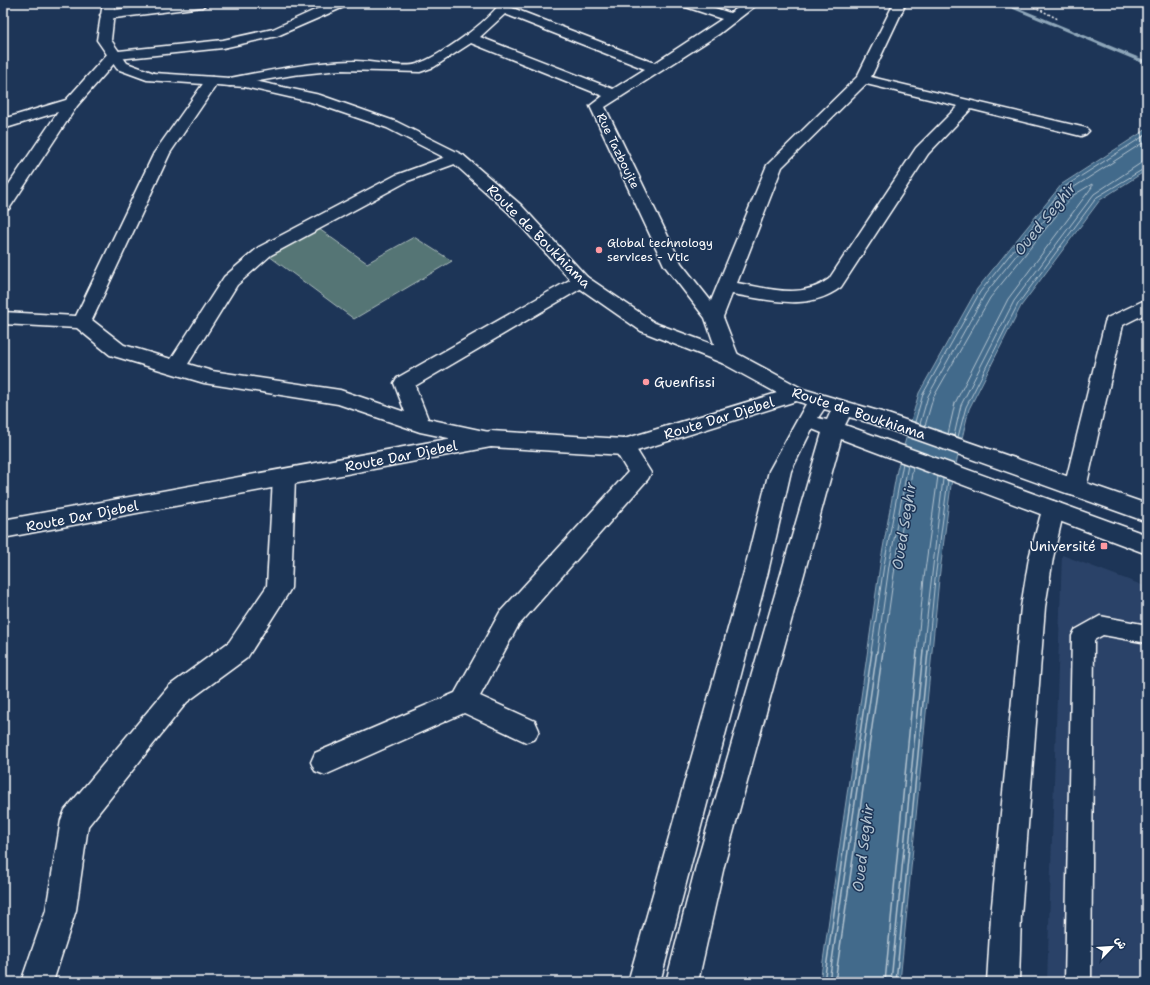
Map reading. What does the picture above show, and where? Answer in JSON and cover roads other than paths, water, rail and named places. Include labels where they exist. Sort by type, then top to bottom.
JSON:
[{"type":"street","points":[[108,9],[202,3]]},
{"type":"street","points":[[3,205],[71,102],[114,55],[223,44],[277,32],[340,3]]},
{"type":"street","points":[[688,3],[731,18]]},
{"type":"street","name":"Rue Tazboujte","points":[[729,358],[714,317],[674,265],[597,106],[753,3]]},
{"type":"street","points":[[714,317],[775,165],[863,79],[900,3]]},
{"type":"street","points":[[82,322],[162,153],[221,82],[302,68],[356,65],[419,68],[479,33],[505,6],[656,68]]},
{"type":"street","name":"Route de Boukhiama","points":[[108,9],[104,40],[122,66],[152,76],[245,83],[316,98],[392,125],[457,158],[515,208],[581,281],[648,327],[729,358],[806,405],[838,419],[862,438],[1147,545]]},
{"type":"street","points":[[470,38],[614,95]]},
{"type":"street","points":[[863,79],[970,103],[1081,131]]},
{"type":"street","points":[[3,124],[71,102]]},
{"type":"street","points":[[726,287],[793,298],[823,292],[835,283],[922,151],[970,103]]},
{"type":"street","points":[[176,367],[230,281],[264,251],[402,178],[457,158]]},
{"type":"street","points":[[420,425],[404,383],[581,281]]},
{"type":"street","points":[[1075,488],[1114,322],[1147,305]]},
{"type":"street","points":[[3,318],[82,322],[117,350],[212,378],[340,397],[420,425],[491,439]]},
{"type":"street","points":[[644,982],[756,572],[780,471],[806,405]]},
{"type":"street","name":"Route Dar Djebel","points":[[3,529],[16,528],[491,439],[624,447],[806,405]]},
{"type":"street","name":"Route de Boukhiama","points":[[838,419],[878,418],[1147,513]]},
{"type":"street","points":[[682,982],[712,859],[838,419]]},
{"type":"street","points":[[325,762],[464,701],[509,619],[640,473],[624,447]]},
{"type":"street","points":[[37,982],[61,910],[74,820],[178,694],[238,650],[279,588],[284,478]]},
{"type":"street","points":[[1003,982],[1006,916],[1033,607],[1041,558],[1042,506]]},
{"type":"street","points":[[464,701],[526,730]]},
{"type":"lane","points":[[1078,982],[1083,636],[1100,625],[1147,634]]},
{"type":"water","name":"Oued Seghir","points":[[1147,129],[1147,170],[1100,200],[1021,306],[969,409],[951,485],[939,579],[900,982],[820,982],[880,565],[897,470],[919,393],[977,289],[1062,184]]},
{"type":"waterway","points":[[1002,3],[1147,63]]},
{"type":"place","name":"Global technology services - Vtic","points":[[599,250]]},
{"type":"place","name":"Guenfissi","points":[[646,382]]},
{"type":"place","name":"Université","points":[[1104,546]]}]
